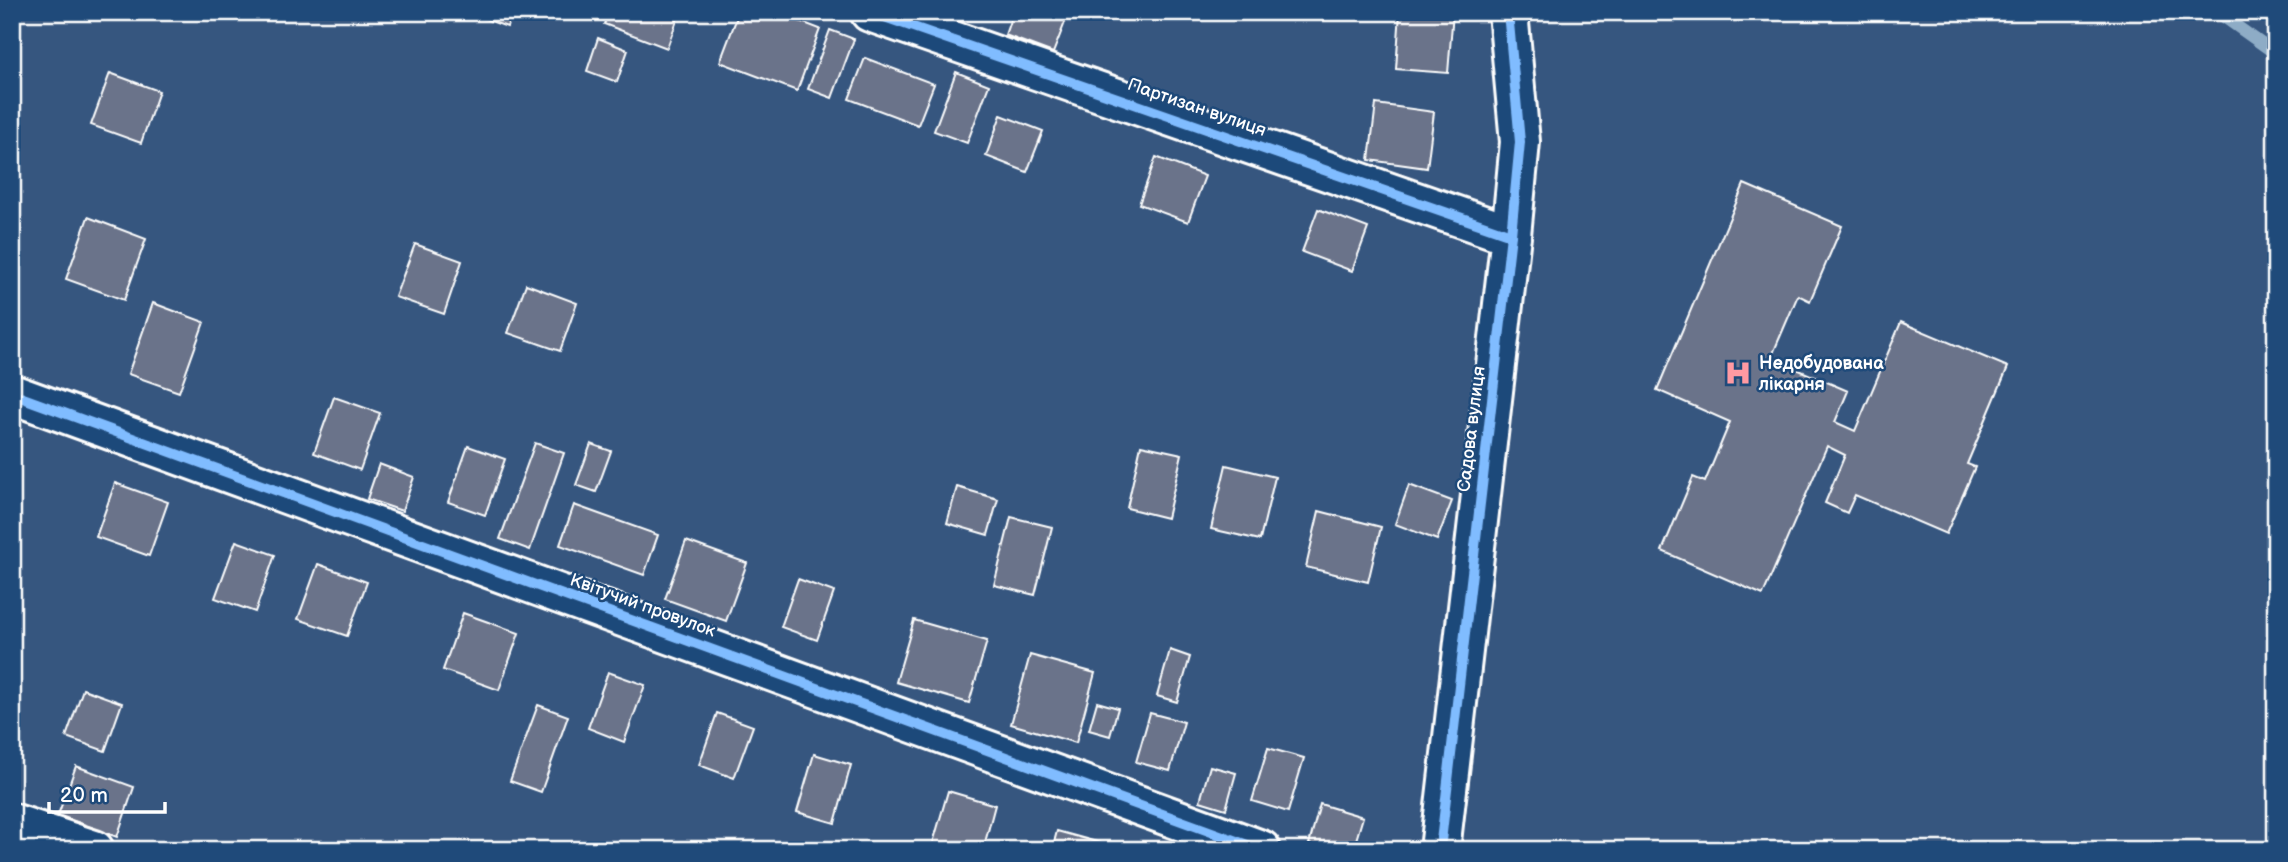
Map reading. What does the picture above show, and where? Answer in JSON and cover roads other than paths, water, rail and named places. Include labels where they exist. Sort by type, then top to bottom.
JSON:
[{"type":"street","name":"Партизан вулиця","points":[[870,12],[1511,235]]},
{"type":"street","name":"Садова вулиця","points":[[1440,850],[1520,142],[1508,12]]},
{"type":"street","name":"Квітучий провулок","points":[[12,394],[1261,850]]},
{"type":"street","points":[[12,823],[94,850]]},
{"type":"waterway","points":[[2217,12],[2276,54]]},
{"type":"place","name":"Недобудована лікарня","points":[[1738,373]]}]
